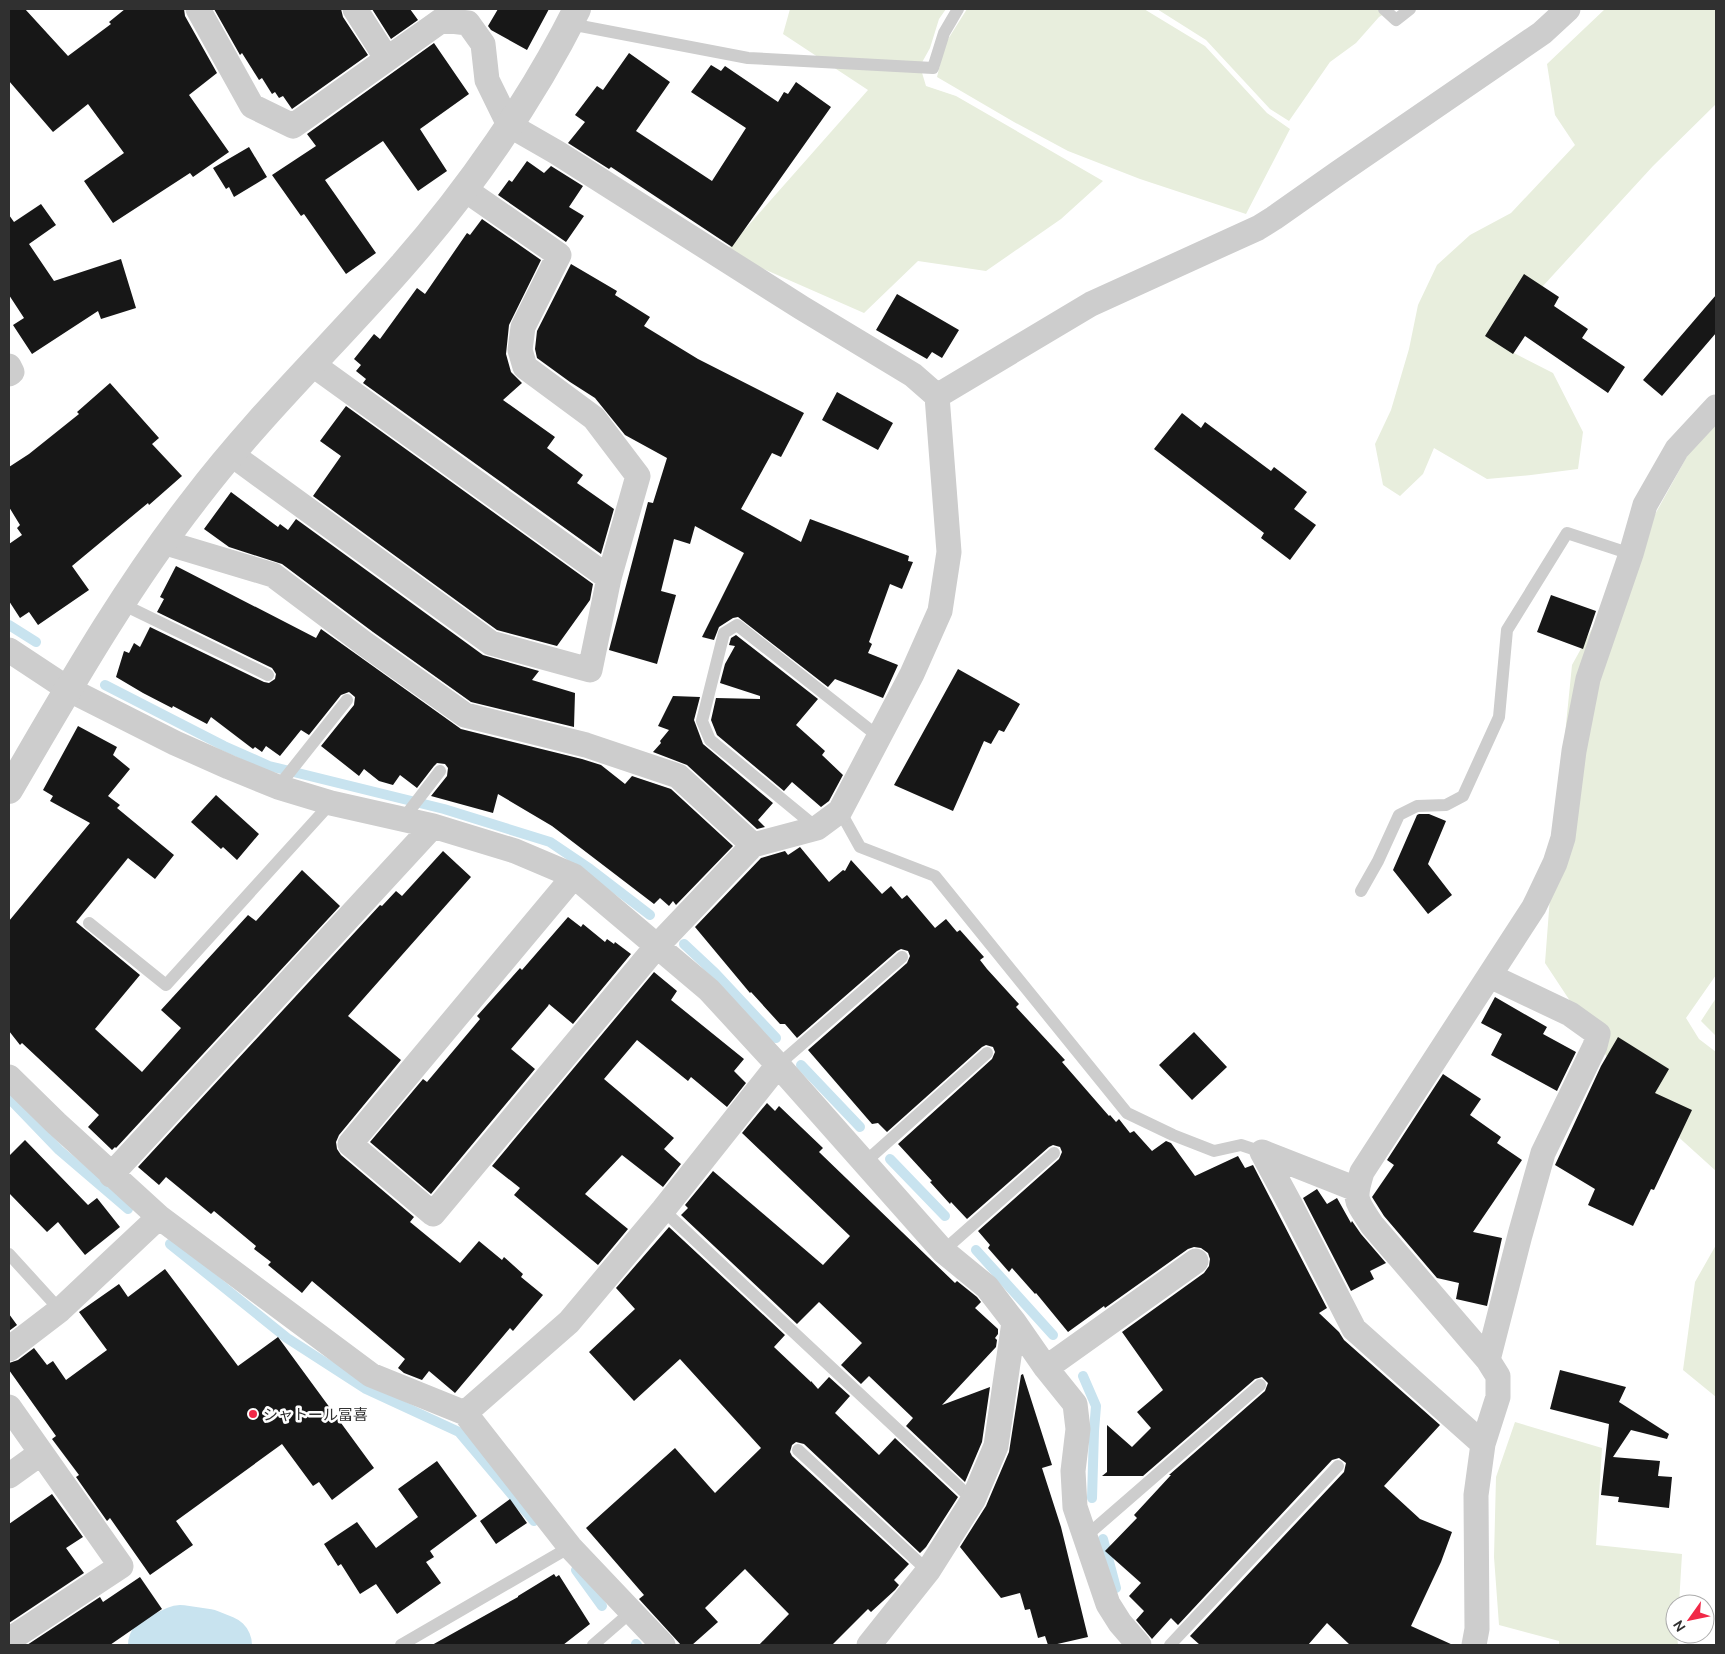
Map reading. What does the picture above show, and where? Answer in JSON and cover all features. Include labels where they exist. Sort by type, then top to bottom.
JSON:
[{"type":"street","points":[[198,9],[252,106],[293,126],[442,20],[468,23],[483,44],[488,80],[509,125],[556,152],[802,308],[913,375],[937,396],[949,552],[940,611],[912,674],[840,811],[816,828],[753,845],[657,946],[433,1214],[350,1144],[574,876]]},
{"type":"street","points":[[355,9],[387,59]]},
{"type":"street","points":[[937,396],[1091,304],[1258,228],[1542,33],[1568,9]]},
{"type":"street","points":[[9,790],[68,689],[122,604],[195,498],[231,454],[403,266],[464,189],[540,79],[573,16]]},
{"type":"street","points":[[231,454],[491,643],[590,670],[609,578],[638,476],[594,418],[525,367],[520,350],[523,328],[559,255],[464,189]]},
{"type":"street","points":[[312,364],[609,578]]},
{"type":"street","points":[[9,366],[12,372],[9,374]]},
{"type":"street","points":[[1474,1645],[1477,1629],[1476,1495],[1483,1444],[1498,1397],[1498,1376],[1488,1360],[1372,1225],[1356,1201],[1356,1189],[1362,1172],[1534,906],[1555,863],[1563,838],[1574,751],[1588,679],[1631,554],[1645,505],[1677,449],[1716,407]]},
{"type":"street","points":[[163,542],[273,575],[365,644],[465,715],[586,745],[678,776],[753,845]]},
{"type":"street","points":[[9,650],[68,689],[176,743],[278,787],[331,803],[433,826],[515,850],[574,876],[709,990],[943,1250],[986,1287],[1075,1404],[1078,1429],[1073,1489],[1075,1507],[1108,1604],[1120,1623],[1139,1645]]},
{"type":"street","points":[[111,1175],[433,826]]},
{"type":"street","points":[[1488,1360],[1543,1153],[1595,1046],[1598,1034],[1570,1014],[1490,976]]},
{"type":"street","points":[[464,1413],[569,1322],[663,1210],[778,1065]]},
{"type":"street","points":[[9,1077],[111,1175],[159,1218],[371,1375],[464,1413],[570,1547],[663,1645]]},
{"type":"street","points":[[1262,1152],[1356,1189]]},
{"type":"street","points":[[1262,1152],[1354,1329],[1483,1444]]},
{"type":"street","points":[[9,1349],[60,1310],[159,1218]]},
{"type":"street","points":[[1046,1368],[1196,1261]]},
{"type":"street","points":[[869,1645],[928,1571],[973,1500],[996,1446],[1014,1322]]},
{"type":"street","points":[[9,1407],[121,1566],[9,1640]]},
{"type":"street","points":[[9,1476],[41,1453]]},
{"type":"lane","points":[[573,16],[748,58],[933,68],[944,33],[958,9]]},
{"type":"lane","points":[[1384,9],[1396,20],[1410,9]]},
{"type":"lane","points":[[1361,891],[1378,861],[1399,815],[1416,806],[1446,804],[1463,796],[1499,716],[1507,630],[1567,532],[1631,554]]},
{"type":"lane","points":[[122,604],[268,675]]},
{"type":"lane","points":[[816,828],[710,740],[702,721],[724,633],[737,625],[878,737]]},
{"type":"lane","points":[[278,787],[347,700]]},
{"type":"lane","points":[[403,819],[440,771]]},
{"type":"lane","points":[[89,923],[166,985],[331,803]]},
{"type":"lane","points":[[840,811],[860,846],[935,876],[1127,1113],[1173,1135],[1214,1151],[1241,1145],[1262,1152]]},
{"type":"lane","points":[[778,1065],[902,957]]},
{"type":"lane","points":[[864,1163],[987,1053]]},
{"type":"lane","points":[[943,1250],[1054,1153]]},
{"type":"lane","points":[[663,1210],[973,1500]]},
{"type":"lane","points":[[9,1254],[60,1310]]},
{"type":"lane","points":[[1085,1538],[1260,1385]]},
{"type":"lane","points":[[798,1450],[928,1571]]},
{"type":"lane","points":[[1170,1645],[1338,1466]]},
{"type":"lane","points":[[401,1645],[570,1547]]},
{"type":"lane","points":[[593,1645],[631,1612]]},
{"type":"green space","points":[[790,9],[946,9],[939,19],[930,48],[920,66],[926,86],[956,96],[1103,181],[1061,219],[986,271],[918,261],[864,313],[725,252],[868,90],[783,34]]},
{"type":"green space","points":[[967,9],[1144,9],[1205,46],[1267,113],[1290,129],[1246,214],[1140,179],[1068,151],[937,77],[945,44]]},
{"type":"green space","points":[[1157,9],[1392,9],[1379,17],[1356,43],[1330,62],[1289,121],[1270,109],[1206,40]]},
{"type":"green space","points":[[1605,9],[1716,9],[1716,104],[1653,166],[1520,311],[1514,353],[1553,373],[1583,432],[1578,469],[1487,479],[1434,448],[1423,474],[1400,496],[1383,485],[1375,444],[1391,410],[1409,349],[1418,305],[1437,265],[1470,235],[1511,213],[1575,145],[1555,115],[1547,64]]},
{"type":"green space","points":[[1716,424],[1716,975],[1686,1018],[1699,1039],[1716,1052],[1716,1171],[1632,1095],[1545,963],[1554,844],[1572,665],[1696,440]]},
{"type":"green space","points":[[1716,998],[1716,1036],[1701,1021]]},
{"type":"green space","points":[[1716,1245],[1716,1397],[1683,1370],[1695,1282]]},
{"type":"green space","points":[[1515,1422],[1602,1448],[1596,1545],[1682,1554],[1680,1594],[1665,1594],[1665,1644],[1678,1645],[1559,1645],[1559,1641],[1499,1625],[1494,1557],[1496,1477]]},
{"type":"building","points":[[9,9],[25,9],[68,56],[111,24],[109,22],[125,9],[184,9],[185,16],[217,73],[189,95],[229,152],[193,177],[190,173],[113,223],[84,181],[124,153],[88,104],[53,132],[9,81]]},
{"type":"building","points":[[214,9],[341,9],[343,17],[368,55],[292,109],[283,96],[279,98],[275,92],[272,94],[262,78],[259,80],[242,53],[240,55]]},
{"type":"building","points":[[372,9],[410,9],[418,20],[391,39]]},
{"type":"building","points":[[498,9],[549,9],[527,50],[491,30],[488,26]]},
{"type":"building","points":[[434,43],[469,94],[420,129],[447,171],[418,191],[383,141],[325,180],[376,253],[346,274],[304,214],[301,216],[272,175],[316,146],[307,134]]},
{"type":"building","points":[[629,53],[670,82],[636,131],[712,181],[746,128],[691,92],[711,65],[721,71],[725,66],[778,102],[784,92],[788,94],[796,82],[831,107],[732,247],[611,167],[609,169],[568,143],[585,122],[575,115],[597,86],[603,90]]},
{"type":"building","points":[[249,147],[267,177],[234,197],[229,187],[226,189],[213,168]]},
{"type":"building","points":[[527,161],[544,173],[551,166],[583,186],[569,207],[584,216],[566,242],[498,195],[509,180],[512,182]]},
{"type":"building","points":[[41,204],[56,225],[29,244],[54,281],[121,259],[136,308],[101,319],[98,311],[32,354],[13,325],[24,318],[9,295],[9,215],[14,222]]},
{"type":"building","points":[[482,219],[541,260],[509,325],[506,354],[511,372],[522,383],[503,400],[555,437],[547,448],[583,475],[577,483],[614,509],[601,554],[363,383],[366,379],[356,371],[361,365],[354,359],[374,334],[380,339],[417,288],[425,294],[467,233],[470,235]]},
{"type":"building","points":[[571,264],[617,291],[615,295],[650,317],[644,326],[698,359],[804,413],[781,457],[772,453],[741,509],[801,542],[810,519],[909,556],[908,561],[913,562],[902,589],[890,584],[869,642],[872,644],[868,653],[898,665],[883,698],[835,679],[828,687],[738,617],[719,627],[714,640],[702,637],[744,553],[695,526],[690,544],[674,539],[661,591],[676,595],[657,664],[609,650],[648,502],[653,503],[667,458],[625,435],[595,398],[537,358],[535,349],[537,331]]},
{"type":"building","points":[[1524,274],[1559,297],[1554,306],[1588,329],[1582,338],[1625,367],[1608,393],[1525,336],[1513,354],[1485,336]]},
{"type":"building","points":[[897,294],[959,330],[942,358],[932,352],[927,359],[876,330]]},
{"type":"building","points":[[1716,295],[1716,333],[1662,396],[1643,380]]},
{"type":"building","points":[[110,383],[159,438],[152,444],[182,476],[149,505],[148,503],[72,566],[89,590],[38,625],[29,612],[20,618],[9,601],[9,544],[22,535],[17,528],[20,525],[9,507],[9,467],[29,454],[79,414],[77,412]]},
{"type":"building","points":[[837,392],[893,423],[878,450],[822,420]]},
{"type":"building","points":[[346,406],[593,584],[590,600],[557,646],[497,630],[313,496],[341,456],[320,441]]},
{"type":"building","points":[[1182,413],[1201,428],[1205,422],[1271,471],[1274,467],[1307,492],[1294,509],[1316,525],[1290,560],[1261,538],[1264,533],[1154,449]]},
{"type":"building","points":[[231,492],[278,527],[280,524],[288,530],[296,519],[483,655],[539,671],[532,680],[575,693],[574,727],[471,702],[282,564],[229,547],[204,529]]},
{"type":"building","points":[[176,566],[316,638],[321,629],[461,729],[601,765],[625,784],[632,776],[671,789],[733,846],[676,905],[673,901],[669,906],[660,898],[654,904],[552,826],[498,794],[493,813],[431,796],[447,776],[448,768],[445,764],[437,763],[417,788],[400,775],[393,785],[379,781],[364,769],[359,776],[321,746],[354,705],[355,697],[349,692],[341,695],[309,735],[301,730],[280,756],[266,746],[262,752],[255,747],[253,749],[211,717],[207,724],[173,706],[172,708],[116,677],[124,651],[129,653],[134,643],[140,647],[150,627],[264,682],[269,683],[275,679],[276,674],[272,668],[157,612],[164,599],[160,597]]},
{"type":"building","points":[[1551,595],[1596,611],[1583,649],[1537,632]]},
{"type":"building","points":[[736,635],[818,699],[796,725],[825,751],[822,755],[843,775],[829,801],[821,807],[792,782],[784,791],[717,735],[711,720],[716,698],[760,699],[760,696],[720,683],[725,664],[735,646],[729,645],[731,638]]},
{"type":"building","points":[[958,669],[1020,704],[1004,732],[999,730],[991,744],[984,741],[953,811],[894,785]]},
{"type":"building","points":[[673,696],[700,697],[694,720],[703,744],[773,803],[758,820],[765,827],[757,829],[687,765],[653,752],[669,730],[658,726]]},
{"type":"building","points":[[78,726],[117,747],[113,755],[130,769],[108,796],[120,805],[117,808],[174,855],[155,879],[128,858],[76,922],[140,975],[95,1029],[142,1072],[181,1028],[161,1010],[248,915],[256,921],[302,870],[340,906],[116,1148],[112,1150],[88,1127],[99,1115],[22,1043],[20,1045],[9,1031],[9,921],[90,823],[50,801],[53,796],[43,790]]},
{"type":"building","points":[[216,795],[259,834],[237,860],[223,847],[221,849],[191,822]]},
{"type":"building","points":[[1419,814],[1429,814],[1446,821],[1428,864],[1452,895],[1428,914],[1393,870]]},
{"type":"building","points":[[800,847],[829,882],[843,870],[845,871],[851,860],[882,894],[891,886],[902,899],[907,895],[935,928],[946,919],[957,932],[960,930],[984,957],[980,960],[987,969],[1019,1004],[1016,1007],[1065,1060],[1062,1062],[1109,1116],[1116,1122],[1119,1119],[1130,1133],[1134,1131],[1152,1151],[1166,1141],[1171,1143],[1195,1176],[1238,1156],[1245,1168],[1253,1165],[1327,1308],[1319,1313],[1339,1332],[1344,1340],[1440,1425],[1384,1486],[1420,1519],[1452,1532],[1441,1562],[1411,1626],[1453,1645],[1350,1645],[1327,1623],[1308,1645],[1200,1645],[1190,1636],[1344,1472],[1346,1463],[1339,1458],[1332,1460],[1178,1625],[1171,1618],[1152,1639],[1136,1620],[1144,1611],[1129,1596],[1141,1583],[1105,1551],[1137,1518],[1134,1515],[1171,1475],[1169,1475],[1265,1391],[1268,1383],[1262,1377],[1255,1379],[1143,1476],[1102,1476],[1107,1472],[1107,1425],[1132,1447],[1151,1428],[1137,1412],[1163,1390],[1122,1332],[1204,1273],[1209,1266],[1210,1259],[1208,1253],[1201,1248],[1194,1247],[1188,1249],[1068,1332],[1036,1293],[1012,1268],[1009,1272],[988,1248],[990,1245],[978,1231],[1059,1159],[1062,1152],[1060,1147],[1053,1145],[1049,1147],[967,1219],[951,1202],[950,1204],[898,1144],[992,1059],[995,1052],[993,1047],[986,1045],[982,1047],[887,1132],[878,1123],[872,1124],[808,1050],[907,963],[910,956],[908,951],[901,949],[897,951],[797,1038],[785,1024],[780,1024],[750,993],[695,927],[761,858],[785,851],[788,855]]},
{"type":"building","points":[[443,851],[471,877],[348,1016],[401,1060],[339,1135],[336,1142],[337,1149],[341,1155],[414,1217],[410,1222],[460,1263],[479,1241],[502,1260],[504,1257],[523,1274],[521,1277],[543,1295],[513,1331],[510,1328],[455,1393],[429,1371],[422,1380],[404,1373],[398,1368],[405,1359],[312,1281],[302,1293],[268,1265],[271,1262],[254,1249],[256,1246],[214,1211],[211,1214],[166,1177],[159,1185],[138,1167],[380,905],[382,906],[396,891],[402,896]]},
{"type":"building","points":[[568,917],[581,927],[583,924],[605,942],[607,939],[614,944],[615,942],[631,954],[573,1024],[549,1004],[511,1049],[535,1069],[431,1194],[370,1142],[423,1079],[427,1082],[480,1019],[477,1016],[520,968],[522,970]]},
{"type":"building","points":[[654,972],[677,991],[671,1000],[744,1059],[734,1071],[746,1083],[727,1107],[691,1077],[688,1081],[637,1040],[604,1079],[674,1138],[664,1149],[681,1164],[663,1187],[622,1155],[585,1194],[628,1229],[598,1265],[514,1195],[520,1188],[492,1166]]},
{"type":"building","points":[[1495,997],[1547,1027],[1543,1034],[1576,1052],[1557,1091],[1491,1055],[1502,1034],[1481,1023]]},
{"type":"building","points":[[1194,1032],[1227,1067],[1192,1100],[1159,1065]]},
{"type":"building","points":[[1618,1037],[1669,1069],[1655,1093],[1692,1110],[1654,1190],[1651,1189],[1633,1226],[1588,1205],[1595,1189],[1555,1165],[1601,1066]]},
{"type":"building","points":[[1443,1074],[1481,1099],[1470,1115],[1501,1137],[1497,1143],[1522,1160],[1473,1232],[1502,1238],[1487,1306],[1456,1299],[1459,1283],[1437,1278],[1384,1216],[1372,1197],[1394,1165],[1387,1160]]},
{"type":"building","points":[[767,1103],[775,1111],[779,1106],[823,1148],[819,1152],[955,1283],[957,1281],[977,1297],[981,1302],[975,1308],[998,1329],[998,1334],[995,1338],[997,1340],[996,1347],[942,1405],[990,1387],[982,1442],[965,1482],[906,1426],[913,1418],[869,1376],[861,1384],[841,1365],[862,1343],[819,1302],[797,1324],[681,1215],[688,1208],[685,1205],[713,1171],[823,1265],[850,1236],[742,1133]]},
{"type":"building","points":[[25,1140],[88,1205],[97,1198],[120,1227],[85,1255],[58,1222],[47,1232],[9,1193],[9,1156]]},
{"type":"building","points":[[1317,1189],[1327,1204],[1337,1198],[1351,1223],[1352,1221],[1386,1263],[1370,1271],[1374,1279],[1351,1291],[1303,1198]]},
{"type":"building","points":[[669,1227],[785,1335],[774,1347],[818,1389],[829,1377],[850,1396],[835,1413],[879,1455],[895,1438],[958,1497],[926,1547],[920,1553],[804,1444],[796,1442],[792,1445],[790,1452],[792,1456],[909,1564],[894,1580],[899,1585],[895,1590],[871,1612],[868,1609],[832,1645],[759,1645],[789,1614],[745,1569],[705,1608],[718,1622],[692,1645],[681,1645],[639,1599],[644,1595],[586,1528],[675,1448],[715,1493],[761,1448],[680,1359],[634,1401],[589,1352],[635,1309],[616,1288]]},
{"type":"building","points":[[165,1269],[238,1366],[278,1337],[374,1468],[332,1500],[319,1482],[313,1486],[282,1444],[176,1521],[193,1545],[150,1575],[110,1518],[107,1521],[76,1477],[79,1475],[52,1439],[56,1436],[9,1370],[9,1363],[18,1360],[34,1348],[47,1365],[53,1361],[66,1380],[107,1350],[79,1312],[119,1284],[128,1297]]},
{"type":"building","points":[[9,1314],[17,1325],[9,1331]]},
{"type":"building","points":[[1560,1370],[1626,1387],[1619,1402],[1669,1434],[1667,1439],[1631,1430],[1613,1457],[1660,1461],[1658,1476],[1672,1477],[1669,1508],[1618,1502],[1619,1497],[1601,1495],[1609,1424],[1550,1409]]},
{"type":"building","points":[[1023,1374],[1052,1465],[1042,1468],[1061,1527],[1088,1637],[1053,1645],[1048,1645],[1045,1636],[1038,1638],[1030,1609],[1025,1610],[1020,1593],[1001,1598],[960,1547],[986,1506],[1009,1452],[1021,1375]]},
{"type":"building","points":[[437,1461],[477,1516],[430,1551],[434,1557],[426,1562],[441,1583],[397,1614],[376,1584],[360,1594],[341,1564],[338,1566],[324,1544],[357,1522],[376,1548],[418,1517],[398,1489]]},
{"type":"building","points":[[52,1494],[83,1537],[66,1548],[84,1573],[9,1623],[9,1524]]},
{"type":"building","points":[[510,1499],[527,1523],[496,1544],[480,1521]]},
{"type":"building","points":[[554,1574],[556,1577],[559,1575],[590,1624],[563,1645],[432,1645],[518,1597]]},
{"type":"building","points":[[140,1577],[162,1609],[110,1645],[27,1645],[100,1597],[103,1602]]},
{"type":"waterway","points":[[9,625],[36,642]]},
{"type":"waterway","points":[[105,685],[224,746],[269,766],[444,809],[550,842],[590,869],[650,915]]},
{"type":"waterway","points":[[684,944],[715,973],[776,1038]]},
{"type":"waterway","points":[[801,1065],[860,1127]]},
{"type":"waterway","points":[[9,1098],[59,1150],[128,1209]]},
{"type":"waterway","points":[[890,1159],[945,1216]]},
{"type":"waterway","points":[[170,1244],[287,1338],[366,1389],[459,1432],[534,1521]]},
{"type":"waterway","points":[[976,1250],[1053,1335]]},
{"type":"waterway","points":[[1083,1376],[1096,1406],[1092,1498]]},
{"type":"waterway","points":[[1103,1539],[1116,1588]]},
{"type":"waterway","points":[[576,1570],[602,1606]]},
{"type":"waterway","points":[[158,1645],[180,1635],[207,1639],[222,1645]]},
{"type":"place","name":"シャトール冨喜","points":[[253,1414]]}]
